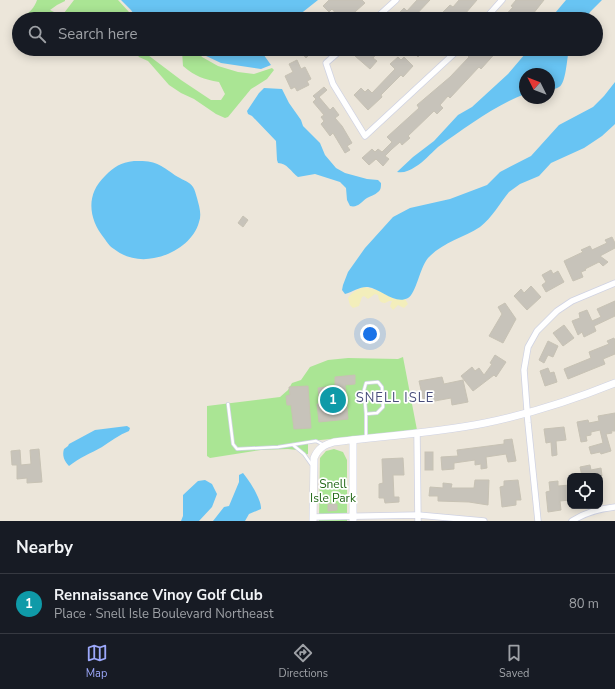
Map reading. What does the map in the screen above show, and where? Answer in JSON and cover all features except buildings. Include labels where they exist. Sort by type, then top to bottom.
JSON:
[{"type":"street","points":[[383,12],[396,0]]},
{"type":"street","points":[[491,12],[502,0]]},
{"type":"street","points":[[334,56],[326,63],[333,84],[365,136],[451,56]]},
{"type":"street","points":[[538,521],[524,370],[528,347],[537,331],[557,311],[572,301],[615,283]]},
{"type":"street","points":[[484,521],[418,518],[313,519],[312,466],[316,453],[324,445],[334,442],[417,433],[484,423],[527,413],[564,402],[615,383]]},
{"type":"street","points":[[417,433],[418,518]]},
{"type":"street","points":[[353,440],[353,518]]},
{"type":"street","points":[[572,521],[599,508],[615,507]]},
{"type":"lane","points":[[366,414],[377,413],[383,407],[382,387],[378,382],[366,383],[364,390],[366,439]]},
{"type":"lane","points":[[228,404],[233,444],[237,449],[292,445],[316,441],[324,445]]},
{"type":"lane","points":[[292,445],[304,454],[312,466]]},
{"type":"green space","points":[[37,0],[65,0],[50,10],[54,12],[30,12]]},
{"type":"green space","points":[[74,0],[118,0],[129,12],[65,12]]},
{"type":"green space","points":[[138,56],[149,56],[211,100],[221,100],[225,94],[219,82],[208,80],[192,73],[183,66],[182,56],[201,56],[218,66],[238,72],[254,74],[272,68],[274,70],[267,79],[251,89],[228,117],[225,118],[169,85],[148,61]]},
{"type":"green space","points":[[403,357],[417,430],[311,441],[308,444],[308,454],[303,455],[297,450],[288,449],[261,450],[210,458],[207,456],[207,406],[280,397],[288,390],[292,383],[301,380],[310,367],[328,360],[348,358],[398,359]]},
{"type":"green space","name":"Snell Isle Park","points":[[334,449],[343,452],[347,460],[347,521],[319,521],[320,458],[326,451]]},
{"type":"sand","points":[[364,287],[377,290],[395,299],[405,299],[408,304],[404,308],[398,305],[393,310],[390,306],[392,301],[385,303],[382,302],[378,295],[375,294],[368,299],[364,296],[362,297],[359,306],[353,308],[350,305],[348,298],[355,291]]},
{"type":"water","points":[[121,0],[318,0],[303,12],[132,12]]},
{"type":"water","points":[[566,0],[602,0],[590,12],[556,12]]},
{"type":"water","points":[[206,56],[265,56],[271,65],[261,69],[221,63]]},
{"type":"water","points":[[523,56],[568,56],[565,76],[558,88],[555,89],[555,68],[519,68],[519,96],[480,118],[438,147],[421,163],[409,171],[397,172],[413,157],[434,141],[458,115],[472,107],[508,74]]},
{"type":"water","points":[[615,82],[615,124],[602,136],[584,148],[551,163],[539,176],[520,184],[509,192],[492,215],[480,227],[440,248],[428,258],[411,296],[403,300],[398,300],[368,287],[359,288],[345,294],[342,290],[348,272],[365,248],[393,217],[410,208],[450,199],[487,185],[500,172],[531,156],[559,125],[593,107]]},
{"type":"water","points":[[264,88],[282,89],[289,103],[301,120],[303,126],[320,143],[325,155],[336,168],[345,173],[367,179],[378,180],[381,183],[381,188],[379,191],[357,205],[350,206],[347,200],[346,188],[340,182],[315,174],[298,177],[284,164],[278,163],[276,141],[252,116],[248,114],[247,111]]},
{"type":"water","points":[[134,161],[153,162],[186,181],[194,188],[200,210],[199,222],[193,235],[188,241],[168,254],[149,259],[128,257],[110,246],[99,230],[92,214],[92,198],[99,183],[115,167]]},
{"type":"water","points":[[127,426],[130,428],[129,431],[118,436],[102,447],[69,466],[66,462],[63,456],[63,451],[69,444],[95,430]]},
{"type":"water","points":[[243,473],[252,485],[261,505],[261,509],[249,514],[245,521],[213,521],[224,507],[229,506],[239,482],[239,475]]},
{"type":"water","points":[[205,480],[212,484],[217,494],[212,507],[199,521],[181,521],[183,516],[183,495],[198,481]]},
{"type":"place","name":"Rennaissance Vinoy Golf Club","points":[[333,400]]},
{"type":"district","name":"SNELL ISLE","points":[[395,398]]}]
